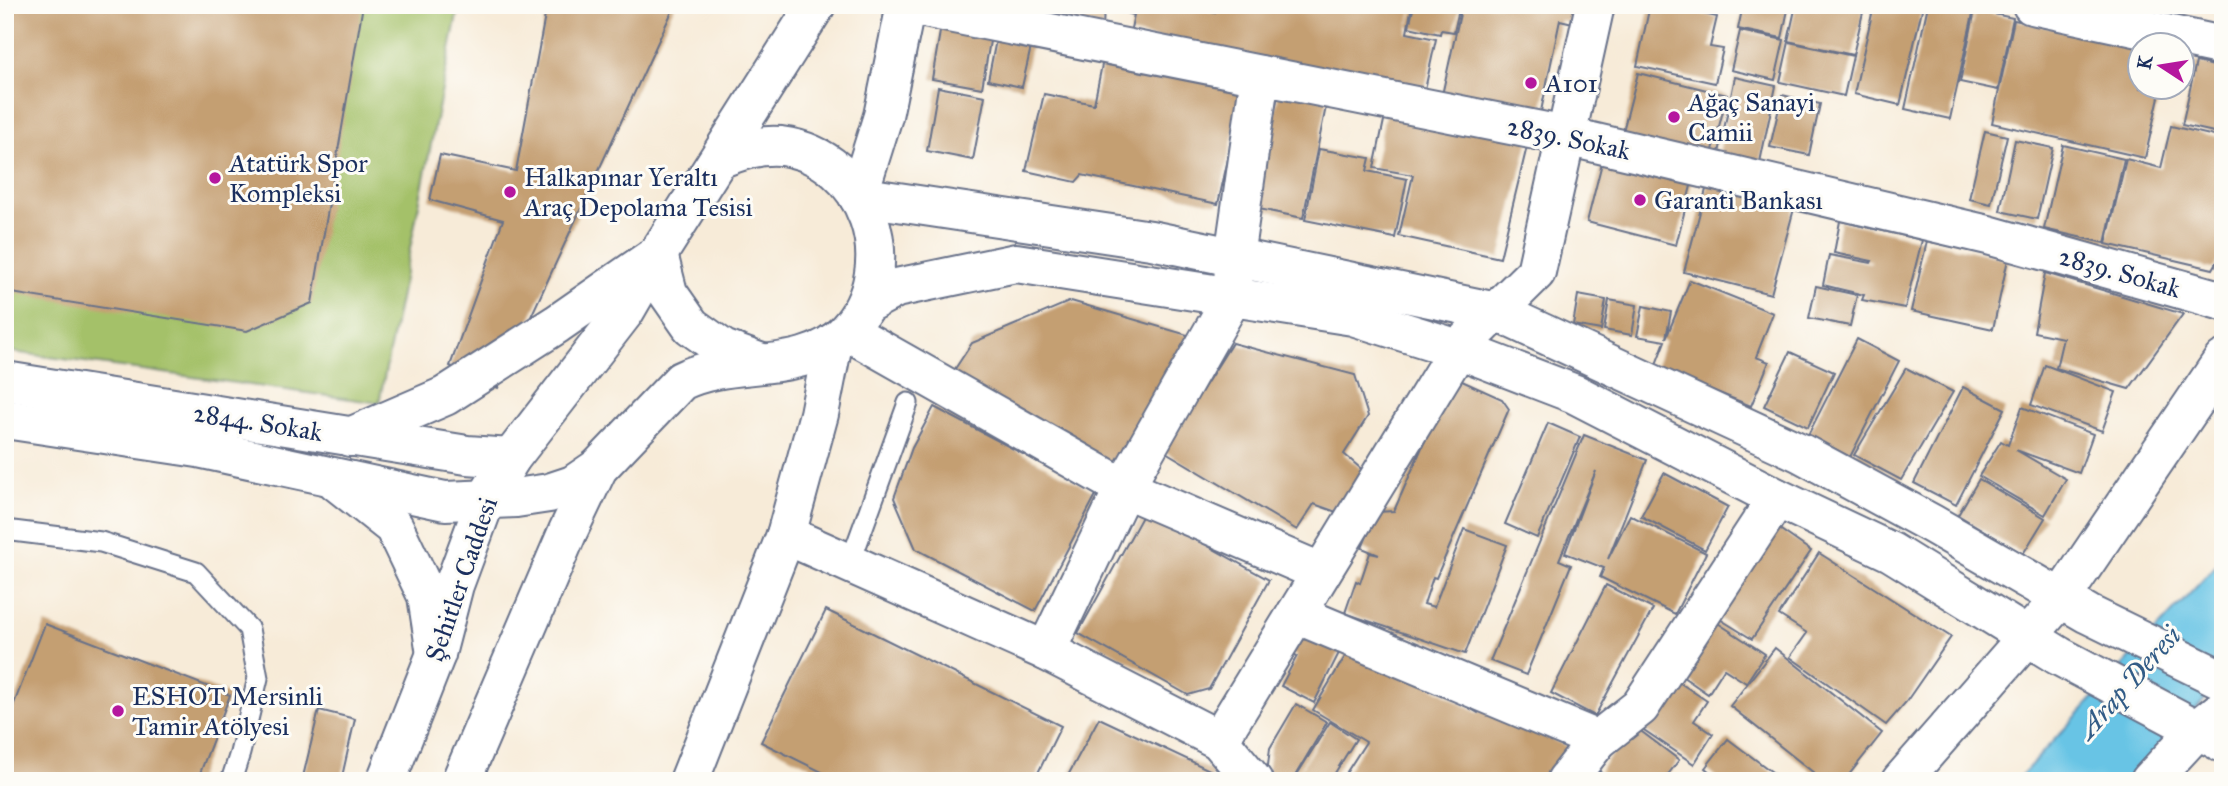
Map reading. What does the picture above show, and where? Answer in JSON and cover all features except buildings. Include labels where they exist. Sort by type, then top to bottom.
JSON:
[{"type":"main road","name":"Şehitler Caddesi","points":[[386,781],[436,654],[454,584],[486,499],[510,458],[625,311],[658,254],[816,5]]},
{"type":"main road","points":[[858,196],[883,116],[907,5]]},
{"type":"main road","name":"2839. Sokak","points":[[907,5],[1566,136],[1988,235],[2223,301]]},
{"type":"main road","points":[[1219,740],[1458,349],[1536,272],[1595,5]]},
{"type":"main road","points":[[2032,5],[2223,47]]},
{"type":"main road","points":[[1045,650],[1124,488],[1233,296],[1234,257],[1260,75]]},
{"type":"main road","points":[[689,781],[786,536],[819,414],[849,326],[876,268],[874,230],[858,196],[839,170],[811,154],[780,146],[749,148],[719,159]]},
{"type":"main road","points":[[858,196],[1151,240],[1497,312],[1801,453],[2075,606],[2209,708]]},
{"type":"main road","points":[[350,437],[445,396],[658,254],[668,293],[691,326],[723,349],[761,363]]},
{"type":"main road","points":[[461,781],[568,531],[598,468],[681,381],[709,370],[799,360],[849,326],[896,288],[1016,262],[1353,316],[1458,349],[1575,394],[1777,498],[1891,552],[2060,656],[2209,708]]},
{"type":"main road","points":[[849,326],[1124,488],[1321,572]]},
{"type":"main road","points":[[1901,781],[2027,637],[2075,606],[2223,360]]},
{"type":"main road","name":"2844. Sokak","points":[[5,382],[467,455],[510,458]]},
{"type":"main road","name":"2844. Sokak","points":[[5,419],[198,448],[445,500],[548,493],[573,485],[598,468]]},
{"type":"main road","name":"2844. Sokak","points":[[329,475],[394,527],[427,596],[436,654]]},
{"type":"main road","points":[[1566,781],[1598,740],[1640,706],[1777,498]]},
{"type":"main road","points":[[786,536],[1045,650],[1219,740],[1254,781]]},
{"type":"main road","points":[[1296,614],[1598,740]]},
{"type":"main road","points":[[2150,781],[2209,708]]},
{"type":"lane","points":[[850,563],[908,403]]},
{"type":"lane","points":[[5,530],[100,542],[196,572],[249,629],[258,678],[231,781]]},
{"type":"green space","name":"Atatürk Spor Kompleksi","points":[[5,5],[459,5],[379,403],[5,351]]},
{"type":"water","name":"Arap Deresi","points":[[2223,558],[2223,680],[2129,781],[2016,781]]},
{"type":"place","name":"A101","points":[[1531,83]]},
{"type":"place","name":"Ağaç Sanayi Camii","points":[[1674,117]]},
{"type":"place","name":"Atatürk Spor Kompleksi","points":[[215,178]]},
{"type":"place","name":"Halkapınar Yeraltı Araç Depolama Tesisi","points":[[510,192]]},
{"type":"place","name":"Garanti Bankası","points":[[1640,200]]},
{"type":"place","name":"ESHOT Mersinli Tamir Atölyesi","points":[[118,711]]}]
